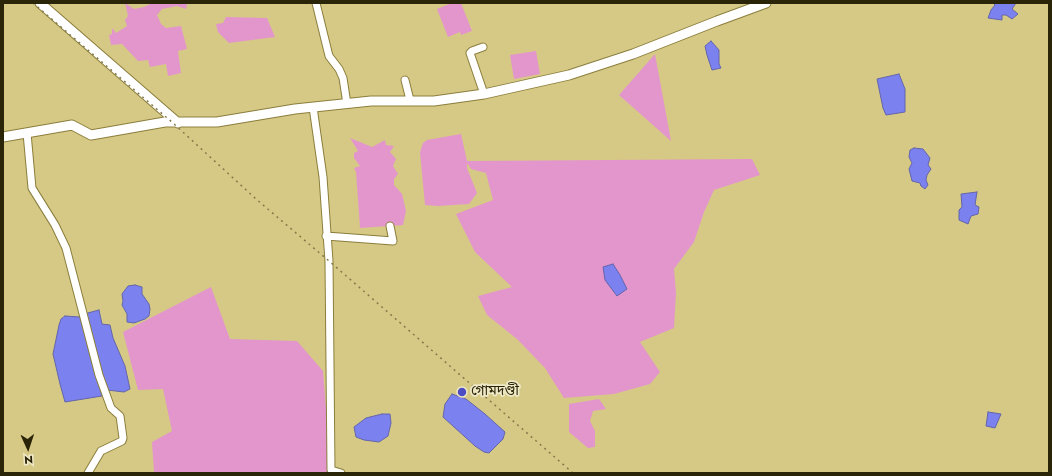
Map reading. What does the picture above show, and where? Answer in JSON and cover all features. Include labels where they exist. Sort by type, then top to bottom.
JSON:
[{"type":"main road","points":[[40,3],[178,123]]},
{"type":"main road","points":[[3,137],[72,126],[91,135],[165,122],[217,122],[313,107],[410,100],[434,101],[484,94],[569,75],[633,54],[717,20],[766,3]]},
{"type":"street","points":[[316,3],[329,54],[343,78],[347,104]]},
{"type":"street","points":[[484,47],[470,53],[484,94]]},
{"type":"street","points":[[405,80],[410,100]]},
{"type":"street","points":[[313,107],[323,177],[326,236],[329,261],[331,470],[341,473]]},
{"type":"street","points":[[28,133],[32,188],[55,225],[66,248],[99,375],[111,408],[120,416],[123,438],[122,441],[101,451],[88,473]]},
{"type":"street","points":[[326,236],[393,241],[390,226]]},
{"type":"shaded area","points":[[125,3],[134,9],[144,7],[152,3],[187,3],[186,9],[177,6],[162,9],[157,15],[161,24],[166,28],[181,26],[187,49],[178,51],[181,73],[168,76],[166,64],[150,67],[148,60],[138,61],[122,44],[111,45],[109,35],[112,34],[112,28],[116,33],[127,26],[125,20],[128,16]]},
{"type":"shaded area","points":[[452,3],[461,3],[472,31],[461,35],[460,32],[448,37],[437,9]]},
{"type":"shaded area","points":[[993,3],[1016,3],[1012,9],[1018,14],[1012,19],[1006,15],[1002,15],[1002,20],[988,18],[995,5]]},
{"type":"shaded area","points":[[226,17],[267,18],[275,37],[229,43],[218,32],[216,24],[223,23]]},
{"type":"shaded area","points":[[711,41],[719,50],[719,64],[721,68],[712,70],[705,46]]},
{"type":"shaded area","points":[[536,51],[540,74],[514,79],[510,55]]},
{"type":"shaded area","points":[[655,54],[671,141],[619,95]]},
{"type":"shaded area","points":[[899,74],[905,89],[905,112],[886,115],[883,108],[877,79]]},
{"type":"shaded area","points":[[461,134],[467,161],[752,159],[760,175],[714,190],[704,212],[694,242],[674,269],[676,293],[674,328],[640,342],[660,372],[650,384],[614,394],[564,398],[545,368],[517,339],[487,315],[478,296],[512,287],[475,252],[456,214],[493,200],[486,173],[471,169],[467,163],[467,168],[477,193],[469,204],[438,206],[425,205],[420,152],[423,143],[427,140]]},
{"type":"shaded area","points":[[350,138],[372,147],[385,140],[386,145],[394,146],[390,152],[396,159],[393,166],[398,174],[394,179],[394,185],[402,194],[406,211],[403,225],[360,228],[356,172],[354,168],[360,166],[354,158],[354,153],[358,151]]},
{"type":"shaded area","points":[[914,148],[923,149],[930,158],[928,165],[931,169],[927,175],[926,180],[928,185],[925,189],[920,183],[912,181],[909,169],[912,163],[909,157],[910,150]]},
{"type":"shaded area","points":[[977,192],[975,205],[979,207],[978,214],[971,216],[968,224],[959,220],[959,210],[962,207],[961,194]]},
{"type":"shaded area","points":[[613,264],[627,289],[617,296],[605,280],[603,267]]},
{"type":"shaded area","points":[[135,285],[142,287],[142,294],[149,304],[150,309],[149,316],[134,323],[127,322],[127,314],[122,305],[122,294],[128,286]]},
{"type":"shaded area","points":[[211,287],[230,339],[297,341],[323,371],[331,470],[341,473],[154,472],[152,442],[172,431],[163,389],[138,390],[123,332]]},
{"type":"shaded area","points":[[99,310],[102,324],[110,325],[113,338],[125,366],[130,389],[124,392],[107,390],[84,314]]},
{"type":"shaded area","points":[[65,316],[80,317],[102,396],[65,402],[53,354],[59,325],[61,319]]},
{"type":"shaded area","points":[[452,394],[466,399],[505,432],[503,439],[489,453],[484,452],[475,446],[443,417],[445,404]]},
{"type":"shaded area","points":[[599,399],[606,409],[593,411],[590,421],[595,431],[595,447],[588,448],[569,432],[569,404]]},
{"type":"shaded area","points":[[988,412],[1001,414],[995,428],[986,426]]},
{"type":"shaded area","points":[[382,414],[390,414],[391,423],[388,436],[379,442],[364,440],[356,437],[354,427],[366,418]]},
{"type":"railway","points":[[33,3],[173,123],[256,199],[573,473]]},
{"type":"place","name":"গোমদণ্ডী","points":[[462,392]]}]
